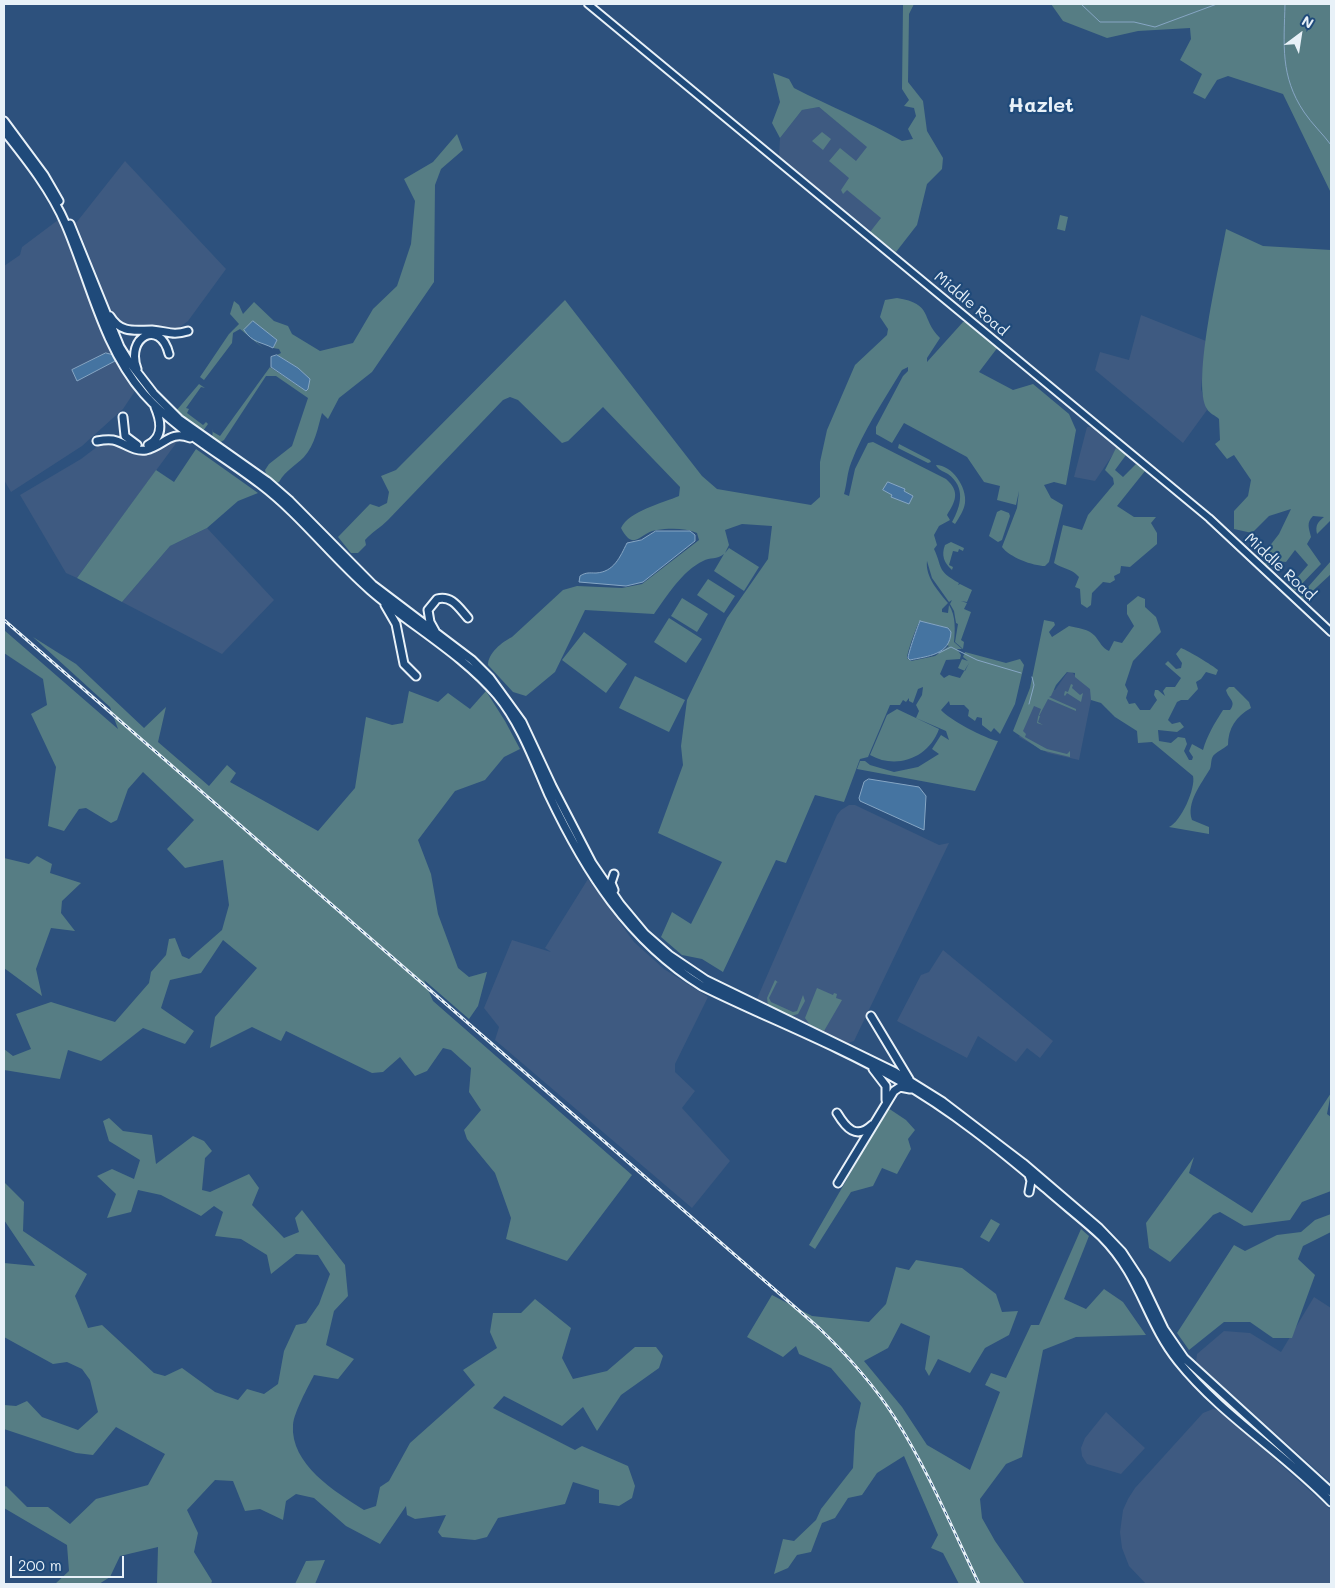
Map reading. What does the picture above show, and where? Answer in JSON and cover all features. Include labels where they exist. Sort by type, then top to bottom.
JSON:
[{"type":"highway","points":[[4,121],[44,175],[60,202],[120,347],[139,376],[179,419],[274,487],[374,585],[472,660],[490,678],[516,710],[552,786],[592,863],[620,904],[646,934],[693,973],[866,1057],[944,1103],[1015,1157],[1108,1236],[1137,1275],[1164,1329],[1184,1358],[1331,1492]]},
{"type":"highway","points":[[4,131],[33,168],[55,203],[115,349],[138,385],[152,402],[197,441],[276,498],[380,599],[467,666],[497,695],[518,727],[574,845],[599,884],[641,937],[661,958],[702,986],[914,1086],[1029,1174],[1098,1233],[1121,1259],[1135,1281],[1162,1337],[1186,1370],[1217,1401],[1331,1502]]},
{"type":"highway","points":[[105,308],[114,323],[126,330],[154,330],[176,334],[188,331]]},
{"type":"highway","points":[[139,376],[134,354],[140,339],[151,335],[161,337],[167,344],[170,354]]},
{"type":"highway","points":[[123,417],[124,434],[129,442],[139,446],[152,443],[158,436],[160,427],[152,402]]},
{"type":"highway","points":[[97,441],[113,440],[142,450],[151,448],[176,435],[197,441]]},
{"type":"highway","points":[[440,637],[432,625],[428,614],[430,606],[434,601],[441,598],[451,600],[468,618]]},
{"type":"highway","points":[[380,599],[396,624],[404,664],[416,676]]},
{"type":"highway","points":[[592,863],[606,876],[614,874],[611,886],[620,904]]},
{"type":"highway","points":[[871,1016],[914,1086]]},
{"type":"highway","points":[[866,1026],[877,1028]]},
{"type":"highway","points":[[869,1065],[883,1079],[886,1086],[887,1097],[883,1110]]},
{"type":"highway","points":[[838,1183],[896,1089],[914,1086]]},
{"type":"highway","points":[[838,1114],[845,1127],[852,1132],[864,1131],[877,1119]]},
{"type":"highway","points":[[1029,1174],[1031,1182],[1029,1192],[1045,1188]]},
{"type":"main road","name":"Middle Road","points":[[588,4],[1210,519],[1331,632]]},
{"type":"shaded area","points":[[819,107],[868,147],[896,252],[779,156],[780,138],[802,110]]},
{"type":"shaded area","points":[[125,161],[226,269],[188,321],[176,330],[154,325],[127,326],[118,322],[113,315],[76,223]]},
{"type":"shaded area","points":[[58,220],[116,359],[135,391],[123,409],[82,446],[11,492],[4,480],[4,266],[20,255],[22,247]]},
{"type":"shaded area","points":[[1141,315],[1206,341],[1201,389],[1207,410],[1183,443],[1095,370],[1100,352],[1129,360]]},
{"type":"shaded area","points":[[253,321],[277,340],[273,348],[254,340],[244,330]]},
{"type":"shaded area","points":[[106,353],[114,355],[115,361],[77,381],[72,370]]},
{"type":"shaded area","points":[[277,355],[298,368],[310,379],[306,391],[271,367],[271,357]]},
{"type":"shaded area","points":[[1087,427],[1093,427],[1118,447],[1095,481],[1074,477]]},
{"type":"shaded area","points":[[171,438],[177,442],[77,578],[66,573],[20,495],[81,459],[102,443],[115,443],[133,452]]},
{"type":"shaded area","points":[[888,482],[905,489],[904,491],[913,496],[909,504],[891,497],[892,495],[883,490]]},
{"type":"shaded area","points":[[207,528],[274,600],[222,654],[122,602],[170,546]]},
{"type":"shaded area","points":[[656,531],[690,531],[695,535],[695,541],[643,582],[626,586],[579,582],[582,575],[602,572],[612,567],[627,543],[641,540]]},
{"type":"shaded area","points":[[920,621],[948,628],[951,632],[950,640],[947,646],[937,653],[910,660],[908,655]]},
{"type":"shaded area","points":[[1069,670],[1093,690],[1079,760],[1048,753],[1019,737],[1034,704],[1051,688],[1055,690]]},
{"type":"shaded area","points":[[869,779],[919,787],[926,796],[924,830],[860,801],[859,798],[864,782]]},
{"type":"shaded area","points":[[849,805],[855,805],[939,845],[949,843],[854,1041],[848,1043],[756,1001],[837,815]]},
{"type":"shaded area","points":[[588,879],[634,942],[664,969],[708,997],[675,1064],[675,1072],[695,1091],[682,1108],[730,1161],[692,1208],[495,1040],[499,1027],[484,1008],[512,940],[551,952],[545,948]]},
{"type":"shaded area","points":[[943,950],[1053,1041],[1040,1058],[1027,1048],[1016,1062],[978,1036],[967,1058],[897,1021],[921,975],[929,972]]},
{"type":"shaded area","points":[[1314,1297],[1331,1308],[1331,1483],[1196,1362],[1197,1354],[1224,1331],[1250,1333],[1281,1352]]},
{"type":"shaded area","points":[[1213,1409],[1221,1411],[1331,1510],[1331,1584],[1146,1584],[1129,1566],[1122,1548],[1120,1532],[1123,1510],[1128,1499],[1135,1488],[1203,1413]]},
{"type":"shaded area","points":[[1106,1412],[1145,1448],[1121,1474],[1087,1464],[1082,1456],[1081,1448],[1085,1438]]},
{"type":"green space","points":[[903,4],[914,4],[909,14],[908,82],[923,101],[927,131],[943,158],[942,169],[927,184],[917,225],[896,252],[870,232],[881,218],[847,190],[843,194],[841,190],[849,178],[829,161],[840,148],[856,161],[867,147],[819,107],[802,110],[780,138],[772,123],[780,102],[773,73],[789,79],[794,88],[902,141],[913,139],[908,129],[916,116],[914,108],[904,106],[909,100],[902,89]]},
{"type":"green space","points":[[1051,4],[1331,4],[1331,193],[1283,94],[1228,76],[1217,80],[1205,99],[1193,93],[1202,74],[1180,60],[1191,39],[1190,28],[1138,31],[1107,38],[1063,21]]},
{"type":"green space","points":[[822,132],[831,139],[823,150],[812,141]]},
{"type":"green space","points":[[457,134],[463,150],[441,169],[435,185],[434,282],[372,372],[339,398],[328,419],[322,413],[316,436],[308,452],[279,482],[274,484],[267,478],[265,470],[269,464],[292,446],[308,398],[276,376],[266,376],[224,440],[218,444],[212,439],[213,429],[213,432],[220,436],[270,367],[306,391],[298,368],[277,355],[281,353],[279,349],[273,348],[277,340],[246,332],[263,348],[240,329],[233,333],[232,343],[204,380],[200,377],[229,334],[239,324],[230,314],[234,301],[239,305],[243,314],[254,302],[274,321],[288,326],[292,334],[320,351],[353,343],[373,309],[397,286],[411,244],[415,201],[404,179],[433,162]]},
{"type":"green space","points":[[1060,215],[1068,217],[1065,231],[1057,229]]},
{"type":"green space","points":[[1226,229],[1263,246],[1331,250],[1331,520],[1317,534],[1316,528],[1324,517],[1313,516],[1309,521],[1311,537],[1307,544],[1321,564],[1295,591],[1290,586],[1308,565],[1295,550],[1286,562],[1277,561],[1275,569],[1265,564],[1262,556],[1279,534],[1291,509],[1269,516],[1252,533],[1234,529],[1234,511],[1248,496],[1251,480],[1234,455],[1227,459],[1215,444],[1220,440],[1219,419],[1207,409],[1203,395],[1204,350]]},
{"type":"green space","points":[[897,298],[917,304],[922,308],[934,331],[940,338],[927,358],[927,362],[963,322],[967,322],[998,347],[979,372],[1013,390],[1033,384],[1069,414],[1076,430],[1066,485],[1054,482],[1044,485],[1051,498],[1063,505],[1049,562],[1045,566],[1022,560],[1005,551],[1002,547],[1017,508],[1019,491],[1016,505],[997,500],[1000,486],[984,482],[967,457],[904,423],[892,443],[876,434],[876,427],[903,376],[908,371],[908,367],[902,370],[874,416],[856,451],[844,494],[849,496],[855,469],[868,443],[873,442],[946,479],[951,484],[954,488],[955,497],[947,515],[950,520],[939,526],[934,535],[937,545],[934,549],[943,572],[959,583],[958,585],[960,584],[972,590],[967,602],[961,601],[967,603],[964,609],[971,612],[961,640],[964,642],[963,649],[955,642],[958,624],[950,604],[952,600],[949,602],[932,578],[927,561],[930,578],[948,603],[942,609],[942,612],[948,613],[949,605],[954,618],[954,642],[962,649],[957,649],[961,655],[960,659],[946,660],[940,674],[944,678],[949,675],[960,678],[964,671],[958,668],[962,659],[968,661],[963,657],[965,652],[1006,663],[1020,659],[1024,665],[1015,704],[1000,734],[994,728],[991,732],[982,725],[982,718],[977,717],[975,721],[968,716],[969,710],[964,705],[950,705],[949,701],[941,710],[968,728],[998,741],[975,791],[857,769],[860,761],[865,761],[870,765],[894,772],[918,767],[939,754],[932,749],[941,735],[949,740],[946,731],[916,718],[919,711],[916,705],[922,695],[923,687],[918,689],[913,703],[909,701],[909,698],[906,702],[903,700],[900,705],[890,705],[868,757],[860,759],[844,802],[815,795],[786,863],[776,860],[723,972],[702,959],[682,955],[661,937],[672,912],[691,924],[722,862],[658,833],[683,765],[681,746],[687,700],[727,618],[768,559],[772,526],[742,524],[725,530],[729,545],[725,553],[729,548],[759,567],[744,591],[714,571],[724,554],[703,561],[688,571],[654,614],[585,610],[555,672],[526,696],[513,692],[488,665],[490,656],[500,645],[512,637],[563,590],[577,586],[622,588],[642,584],[699,540],[697,533],[678,529],[657,530],[634,540],[626,535],[621,528],[625,522],[639,512],[679,496],[680,487],[603,407],[568,441],[562,443],[518,400],[510,397],[503,400],[388,520],[365,540],[366,545],[358,553],[351,553],[338,537],[370,504],[379,507],[387,503],[389,492],[381,476],[396,470],[565,300],[702,476],[717,489],[811,505],[820,497],[820,462],[827,430],[855,365],[887,335],[888,329],[880,317],[885,300]],"holes":[[[920,621],[949,628],[951,635],[947,645],[949,646],[935,656],[911,661],[907,658],[912,639]]]},
{"type":"green space","points":[[199,384],[205,388],[201,387],[186,408],[189,409],[187,413],[203,425],[206,422],[208,424],[203,431],[198,431],[176,411]]},
{"type":"green space","points":[[899,444],[931,462],[928,463],[898,448]]},
{"type":"green space","points":[[1116,448],[1126,455],[1115,470],[1123,477],[1136,464],[1145,471],[1117,506],[1134,517],[1156,517],[1151,523],[1157,533],[1157,544],[1130,567],[1121,566],[1120,573],[1114,576],[1115,580],[1110,583],[1103,582],[1092,593],[1091,605],[1087,608],[1081,604],[1080,589],[1075,587],[1079,577],[1054,563],[1063,525],[1082,530],[1088,515],[1114,484],[1113,478],[1105,470]]},
{"type":"green space","points":[[196,449],[258,493],[238,501],[207,528],[170,546],[122,602],[77,578],[156,470],[174,482]]},
{"type":"green space","points":[[936,465],[942,466],[953,473],[964,490],[965,503],[955,524],[952,522],[958,510],[960,491],[954,479]]},
{"type":"green space","points":[[1001,510],[1009,513],[1010,516],[1002,540],[998,542],[989,536],[997,512]]},
{"type":"green space","points":[[951,542],[964,548],[963,551],[959,549],[958,552],[953,551],[949,565],[953,567],[952,570],[945,562],[943,555],[945,545]]},
{"type":"green space","points":[[1331,561],[1331,574],[1304,599],[1300,596]]},
{"type":"green space","points":[[708,579],[735,596],[724,613],[697,595]]},
{"type":"green space","points":[[1138,596],[1145,599],[1145,607],[1156,617],[1161,632],[1133,661],[1125,685],[1128,691],[1126,698],[1129,704],[1135,703],[1140,710],[1150,710],[1157,700],[1154,695],[1155,690],[1158,690],[1165,696],[1163,691],[1166,687],[1175,687],[1181,678],[1165,664],[1168,661],[1176,669],[1181,668],[1182,663],[1176,654],[1181,648],[1218,670],[1216,675],[1206,672],[1196,682],[1198,689],[1188,700],[1177,702],[1168,720],[1172,724],[1180,722],[1184,727],[1177,732],[1158,730],[1159,741],[1171,743],[1178,737],[1185,738],[1187,744],[1184,751],[1189,760],[1192,760],[1193,757],[1189,751],[1192,744],[1203,750],[1211,730],[1223,710],[1230,710],[1232,707],[1233,704],[1226,690],[1229,687],[1234,687],[1249,702],[1251,708],[1237,719],[1231,728],[1228,745],[1213,756],[1210,769],[1193,800],[1191,807],[1192,820],[1209,827],[1209,834],[1169,827],[1178,819],[1187,804],[1192,788],[1193,776],[1152,742],[1138,743],[1137,731],[1115,717],[1101,703],[1091,700],[1090,689],[1075,677],[1075,673],[1067,672],[1049,697],[1076,709],[1076,711],[1048,699],[1039,716],[1038,722],[1043,725],[1037,723],[1038,717],[1041,709],[1034,706],[1023,731],[1026,734],[1025,737],[1047,749],[1067,754],[1070,751],[1070,757],[1041,750],[1013,731],[1030,688],[1044,620],[1054,622],[1055,625],[1049,632],[1052,637],[1069,626],[1080,628],[1093,634],[1103,647],[1109,651],[1114,641],[1122,643],[1134,626],[1127,614],[1127,605]]},
{"type":"green space","points":[[682,598],[708,614],[697,632],[671,616]]},
{"type":"green space","points":[[669,618],[702,639],[686,663],[654,642]]},
{"type":"green space","points":[[4,630],[118,729],[110,707],[33,637],[76,664],[144,728],[166,707],[158,742],[209,786],[227,765],[236,773],[230,782],[318,831],[355,788],[366,717],[392,725],[403,723],[409,691],[438,702],[448,693],[470,709],[486,691],[520,749],[504,757],[485,780],[455,791],[418,840],[431,874],[438,914],[458,968],[469,977],[487,972],[478,1006],[469,1019],[424,980],[433,1001],[632,1175],[567,1261],[506,1239],[511,1218],[495,1173],[467,1139],[464,1130],[481,1110],[469,1092],[471,1068],[451,1050],[443,1048],[427,1071],[415,1076],[400,1057],[383,1072],[372,1073],[286,1031],[281,1041],[252,1027],[210,1048],[215,1017],[257,968],[223,940],[201,973],[170,980],[161,1008],[194,1031],[185,1044],[143,1028],[101,1061],[68,1050],[60,1079],[4,1070],[4,1049],[13,1056],[31,1049],[16,1014],[51,1002],[115,1022],[149,983],[151,972],[166,955],[169,939],[175,938],[182,956],[189,959],[222,930],[229,905],[223,860],[185,868],[167,849],[194,820],[143,772],[128,789],[117,820],[111,823],[86,808],[79,809],[64,831],[48,826],[56,767],[31,714],[47,705],[43,679],[4,653]]},
{"type":"green space","points":[[584,632],[627,664],[606,693],[562,660]]},
{"type":"green space","points":[[635,676],[685,700],[669,732],[619,708]]},
{"type":"green space","points":[[1071,684],[1073,685],[1072,688],[1080,695],[1083,693],[1081,702],[1067,693],[1064,695],[1065,691],[1068,692]]},
{"type":"green space","points":[[897,709],[939,729],[934,739],[920,754],[901,761],[890,761],[870,755],[887,715]]},
{"type":"green space","points":[[37,856],[52,864],[50,873],[81,883],[62,901],[61,913],[75,931],[51,928],[36,969],[42,996],[4,968],[4,858],[29,864]]},
{"type":"green space","points":[[775,980],[779,983],[777,982],[769,998],[771,1002],[793,1012],[797,1011],[803,995],[805,1001],[798,1014],[791,1016],[768,1005],[767,998]]},
{"type":"green space","points":[[817,988],[833,995],[834,993],[837,994],[836,998],[842,1000],[824,1031],[810,1025],[805,1018]]},
{"type":"green space","points":[[1331,1093],[1327,1114],[1331,1117],[1331,1191],[1302,1202],[1290,1220],[1244,1226],[1220,1212],[1213,1215],[1170,1262],[1149,1248],[1146,1223],[1194,1157],[1189,1173],[1252,1213]]},
{"type":"green space","points":[[888,1108],[906,1120],[915,1130],[908,1139],[911,1149],[897,1174],[882,1168],[873,1186],[851,1192],[815,1249],[809,1245]]},
{"type":"green space","points":[[109,1118],[123,1131],[152,1135],[156,1164],[193,1136],[204,1141],[212,1151],[205,1158],[202,1190],[210,1192],[249,1174],[259,1188],[252,1205],[284,1238],[299,1232],[295,1218],[302,1210],[345,1265],[348,1296],[334,1311],[326,1345],[354,1359],[338,1379],[314,1375],[293,1425],[294,1439],[306,1464],[340,1495],[364,1510],[376,1506],[380,1487],[389,1481],[410,1443],[475,1385],[463,1370],[497,1348],[490,1332],[493,1313],[521,1313],[535,1299],[571,1328],[562,1358],[573,1379],[607,1371],[635,1347],[656,1347],[663,1356],[659,1368],[621,1395],[597,1431],[583,1407],[562,1426],[504,1396],[493,1408],[575,1450],[582,1446],[628,1466],[635,1486],[632,1498],[619,1506],[599,1503],[599,1490],[573,1482],[565,1504],[498,1518],[487,1537],[475,1540],[442,1537],[438,1532],[446,1515],[415,1519],[407,1515],[406,1506],[380,1544],[346,1526],[314,1498],[296,1494],[286,1501],[283,1520],[260,1509],[245,1511],[233,1481],[215,1480],[187,1510],[198,1533],[194,1552],[212,1581],[211,1584],[157,1584],[158,1547],[120,1556],[110,1577],[99,1584],[55,1584],[69,1571],[67,1545],[4,1508],[4,1487],[6,1486],[27,1507],[48,1507],[70,1524],[96,1499],[148,1485],[165,1454],[116,1427],[93,1455],[76,1453],[4,1429],[4,1405],[16,1406],[27,1401],[42,1417],[78,1430],[98,1412],[90,1380],[82,1369],[67,1362],[53,1364],[4,1337],[4,1263],[35,1266],[4,1220],[4,1182],[24,1202],[23,1231],[87,1274],[75,1296],[88,1328],[102,1325],[154,1373],[165,1376],[182,1368],[215,1392],[238,1400],[247,1389],[264,1394],[278,1384],[284,1351],[296,1325],[306,1323],[319,1304],[330,1274],[318,1255],[296,1254],[271,1274],[267,1255],[241,1239],[215,1236],[223,1212],[214,1206],[201,1216],[161,1195],[138,1190],[131,1212],[107,1218],[116,1194],[97,1176],[112,1169],[134,1179],[140,1160],[109,1141],[103,1121]]},
{"type":"green space","points":[[1331,1214],[1331,1232],[1303,1246],[1298,1259],[1315,1275],[1292,1338],[1273,1338],[1250,1322],[1224,1322],[1189,1350],[1177,1333],[1234,1245],[1245,1251],[1277,1235],[1301,1232],[1315,1220]]},
{"type":"green space","points":[[991,1219],[1000,1224],[989,1242],[980,1237]]},
{"type":"green space","points":[[1081,1229],[1089,1236],[1064,1299],[1086,1309],[1104,1289],[1123,1302],[1146,1335],[1076,1337],[1043,1350],[1022,1457],[1006,1464],[980,1499],[982,1518],[995,1541],[1025,1584],[959,1584],[943,1553],[931,1548],[938,1535],[904,1456],[877,1473],[862,1495],[848,1498],[835,1518],[822,1523],[811,1552],[797,1555],[788,1568],[774,1574],[783,1539],[794,1541],[816,1520],[821,1509],[853,1468],[855,1431],[861,1403],[831,1368],[799,1354],[796,1346],[783,1357],[747,1337],[772,1295],[812,1316],[869,1322],[886,1304],[896,1267],[909,1270],[916,1260],[962,1268],[996,1294],[1002,1312],[1018,1311],[1009,1335],[985,1348],[970,1373],[938,1359],[929,1376],[925,1369],[930,1336],[901,1323],[888,1348],[864,1361],[902,1407],[927,1445],[970,1470],[1000,1392],[985,1385],[991,1373],[1006,1378],[1031,1325],[1039,1325]]},
{"type":"green space","points":[[325,1560],[315,1584],[295,1584],[306,1561]]},
{"type":"waterway","points":[[1081,4],[1100,22],[1134,22],[1155,27],[1217,4]]},
{"type":"waterway","points":[[1285,4],[1284,47],[1287,73],[1291,86],[1296,99],[1310,121],[1331,145]]},
{"type":"waterway","points":[[939,653],[951,647],[977,660],[1021,673]]},
{"type":"waterway","points":[[1029,704],[1034,685],[1032,677]]},
{"type":"railway","points":[[4,620],[819,1328],[869,1382],[895,1418],[929,1479],[979,1584]]},
{"type":"district","name":"Hazlet","points":[[1041,106]]}]
